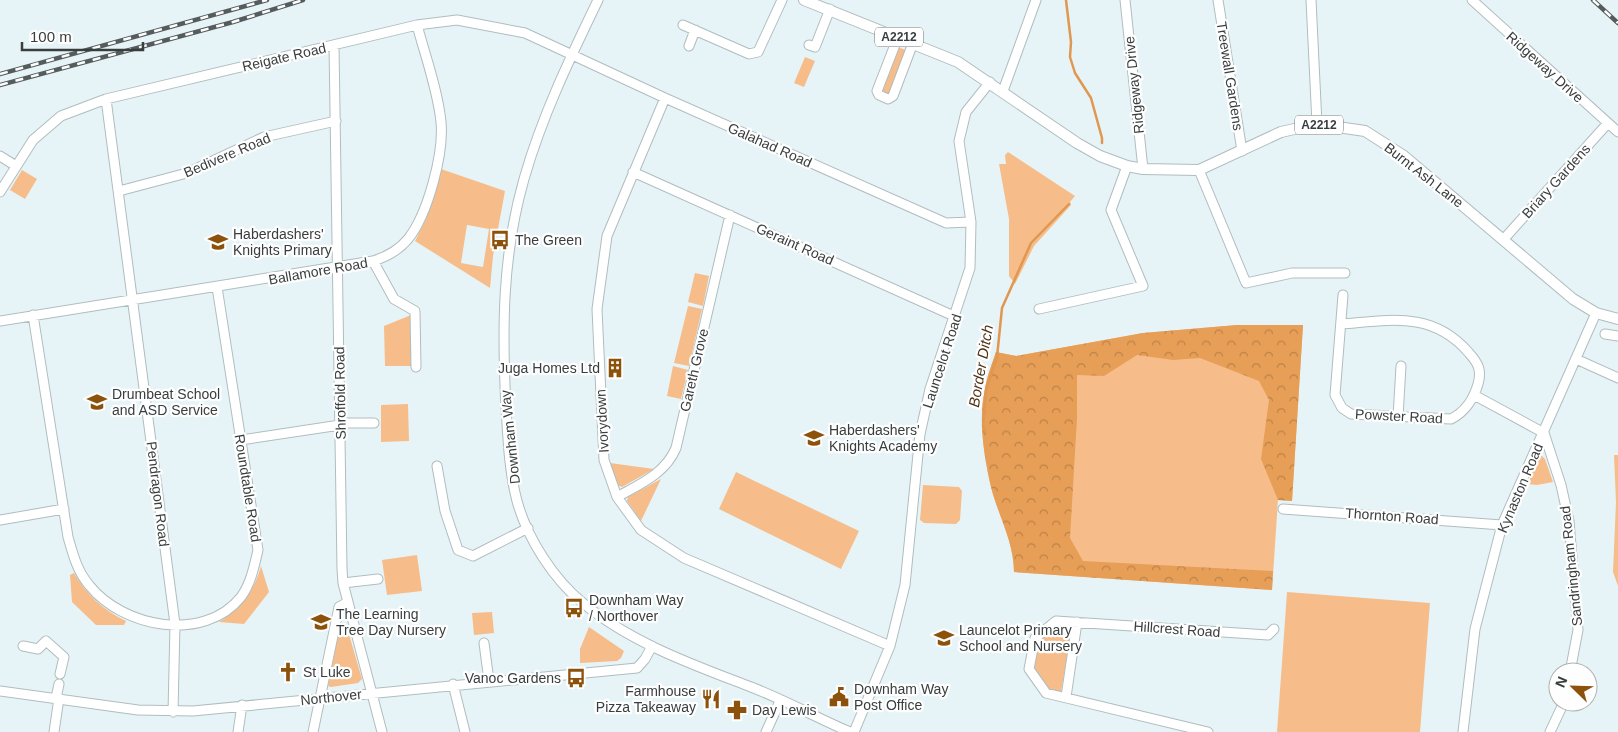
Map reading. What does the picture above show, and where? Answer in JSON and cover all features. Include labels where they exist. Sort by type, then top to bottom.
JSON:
[{"type":"main road","name":"A2212","points":[[804,0],[824,5],[913,42],[958,62],[990,82]]},
{"type":"main road","name":"Burnt Ash Lane","points":[[990,82],[1077,143],[1100,156],[1127,166],[1143,169],[1199,170],[1242,152],[1281,132],[1317,124],[1365,131],[1404,156],[1573,300],[1596,313],[1618,319]]},
{"type":"street","name":"Downham Way","points":[[598,0],[547,112],[524,179],[514,218],[503,305],[503,344],[509,456],[517,501],[528,528],[547,560],[570,591],[596,613],[652,646],[850,732]]},
{"type":"street","points":[[683,24],[749,54],[759,55],[782,0]]},
{"type":"street","points":[[1003,91],[1036,0]]},
{"type":"street","name":"Ridgeway Drive","points":[[1125,0],[1143,169]]},
{"type":"street","name":"Treewall Gardens","points":[[1218,0],[1242,152]]},
{"type":"street","points":[[1311,0],[1317,124]]},
{"type":"street","name":"Ridgeway Drive","points":[[1472,0],[1618,132]]},
{"type":"street","points":[[815,47],[824,5]]},
{"type":"street","name":"Reigate Road","points":[[1,187],[33,140],[61,116],[106,99],[417,25],[457,20],[525,33],[572,56]]},
{"type":"street","name":"Ballamore Road","points":[[0,321],[373,262],[395,251],[408,240],[416,228],[428,196],[440,146],[441,122],[417,25]]},
{"type":"street","points":[[689,46],[695,30]]},
{"type":"street","points":[[898,37],[877,91],[879,95],[888,99],[894,96],[913,42]]},
{"type":"street","name":"Shroffold Road","points":[[334,45],[343,583],[382,732]]},
{"type":"street","name":"Galahad Road","points":[[572,56],[946,223],[971,222]]},
{"type":"street","name":"Launcelot Road","points":[[854,732],[890,646],[905,585],[920,434],[930,389],[956,317],[970,268],[971,222],[959,141],[966,112],[990,82]]},
{"type":"street","name":"Ivorydown","points":[[664,98],[607,236],[597,309],[604,460],[617,497],[641,530],[684,558],[890,646]]},
{"type":"street","name":"Pendragon Road","points":[[106,99],[175,624],[173,712]]},
{"type":"street","name":"Bedivere Road","points":[[119,190],[187,173],[264,138],[336,121]]},
{"type":"street","name":"Briary Gardens","points":[[1503,240],[1608,123]]},
{"type":"street","points":[[0,156],[16,166]]},
{"type":"street","points":[[1039,309],[1143,286],[1112,210],[1127,166]]},
{"type":"street","points":[[1199,170],[1246,282],[1292,273],[1344,273]]},
{"type":"street","name":"Geraint Road","points":[[633,172],[956,317]]},
{"type":"street","name":"Gareth Grove","points":[[617,497],[661,472],[673,455],[730,215]]},
{"type":"street","points":[[373,262],[394,299],[415,311],[416,366]]},
{"type":"street","name":"Roundtable Road","points":[[34,315],[68,537],[78,569],[90,587],[113,608],[131,616],[154,623],[204,622],[226,611],[241,597],[251,580],[258,550],[217,287]]},
{"type":"street","name":"Powster Road","points":[[1342,324],[1398,320],[1434,326],[1445,331],[1463,347],[1478,365],[1481,372],[1474,395],[1462,413],[1451,419],[1351,414],[1345,412],[1335,395],[1343,295]]},
{"type":"street","name":"Kynaston Road","points":[[1464,732],[1475,629],[1502,525],[1596,313]]},
{"type":"street","points":[[1605,334],[1618,336]]},
{"type":"street","points":[[1576,359],[1618,378]]},
{"type":"street","points":[[1398,417],[1401,366]]},
{"type":"street","points":[[1474,395],[1544,433]]},
{"type":"street","points":[[241,440],[340,424],[374,423]]},
{"type":"street","name":"Sandringham Road","points":[[1544,433],[1561,485],[1569,521],[1578,630],[1572,662]]},
{"type":"street","points":[[437,466],[445,511],[458,550],[473,556],[528,528]]},
{"type":"street","name":"Thornton Road","points":[[1283,509],[1502,525]]},
{"type":"street","points":[[0,520],[64,510]]},
{"type":"street","points":[[343,583],[378,579]]},
{"type":"street","points":[[313,732],[339,607],[348,602]]},
{"type":"street","name":"Hillcrest Road","points":[[1208,732],[1046,692],[1029,669],[1035,638],[1056,621],[1268,635],[1274,629]]},
{"type":"street","points":[[1066,697],[1077,622]]},
{"type":"street","points":[[23,646],[38,649],[46,641],[64,657],[60,674]]},
{"type":"street","points":[[484,643],[488,681]]},
{"type":"street","name":"Northover","points":[[0,691],[138,710],[173,712],[637,668],[645,659],[652,646]]},
{"type":"street","points":[[54,732],[59,684]]},
{"type":"street","points":[[453,684],[465,732]]},
{"type":"street","points":[[766,732],[780,701]]},
{"type":"street","points":[[238,732],[242,705]]},
{"type":"street","points":[[1550,732],[1559,712]]},
{"type":"shaded area","points":[[897,47],[906,50],[890,96],[881,92]]},
{"type":"shaded area","points":[[805,57],[815,61],[804,87],[794,83]]},
{"type":"shaded area","points":[[1008,152],[1075,196],[1070,202],[1071,205],[1034,246],[1015,284],[1009,276],[1009,219],[999,164],[1006,164],[1005,155]]},
{"type":"shaded area","points":[[441,169],[505,191],[493,256],[490,288],[415,241],[425,221]],"holes":[[[467,225],[489,229],[483,267],[461,263]]]},
{"type":"shaded area","points":[[22,170],[37,179],[25,199],[10,190]]},
{"type":"shaded area","points":[[695,273],[709,276],[703,306],[688,302]]},
{"type":"shaded area","points":[[688,306],[702,309],[689,366],[674,363]]},
{"type":"shaded area","points":[[411,315],[411,366],[385,366],[384,326]]},
{"type":"shaded area","points":[[1237,325],[1303,325],[1292,501],[1278,500],[1272,590],[1014,572],[1009,539],[991,487],[983,438],[983,401],[987,379],[996,352],[1016,356],[1143,333]]},
{"type":"shaded area","points":[[673,366],[688,370],[681,399],[667,396]]},
{"type":"shaded area","points":[[408,404],[409,441],[381,442],[381,405]]},
{"type":"shaded area","points":[[1614,455],[1618,455],[1618,586],[1613,572],[1616,502]]},
{"type":"shaded area","points":[[1542,456],[1545,459],[1553,482],[1537,485],[1528,484],[1537,459]]},
{"type":"shaded area","points":[[610,463],[654,469],[622,487],[617,485]]},
{"type":"shaded area","points":[[736,472],[859,531],[841,569],[719,509]]},
{"type":"shaded area","points":[[661,479],[641,521],[627,501],[628,497]]},
{"type":"shaded area","points":[[923,485],[959,487],[962,491],[960,520],[956,524],[924,523],[920,520]]},
{"type":"shaded area","points":[[417,555],[422,591],[387,595],[382,560]]},
{"type":"shaded area","points":[[261,566],[269,592],[244,624],[219,622],[234,611],[246,598],[255,583]]},
{"type":"shaded area","points":[[74,573],[96,601],[126,621],[124,625],[96,625],[72,602],[70,575]]},
{"type":"shaded area","points":[[1287,592],[1430,603],[1420,732],[1277,732]]},
{"type":"shaded area","points":[[492,612],[494,633],[474,635],[472,613]]},
{"type":"shaded area","points":[[346,624],[362,679],[358,683],[331,687],[328,686],[340,626]]},
{"type":"shaded area","points":[[1059,625],[1067,626],[1071,633],[1061,692],[1048,690],[1033,668],[1039,640]]},
{"type":"shaded area","points":[[589,627],[624,651],[621,658],[617,661],[580,663],[580,649]]},
{"type":"green space","points":[[1237,325],[1303,325],[1292,501],[1278,500],[1261,459],[1269,400],[1259,381],[1200,358],[1173,360],[1137,355],[1104,376],[1077,375],[1077,418],[1070,538],[1083,561],[1273,571],[1272,590],[1014,572],[1009,539],[991,487],[983,438],[983,401],[987,379],[996,352],[1016,356],[1143,333]]},
{"type":"waterway","name":"Border Ditch","points":[[1066,0],[1071,42],[1070,57],[1075,73],[1091,98],[1102,143]]},
{"type":"waterway","name":"Border Ditch","points":[[986,433],[983,426],[986,390],[997,357],[1002,308],[1031,243],[1069,204]]},
{"type":"railway","points":[[0,74],[267,0]]},
{"type":"railway","points":[[0,85],[233,22],[303,0]]},
{"type":"railway","points":[[1593,0],[1618,23]]},
{"type":"place","name":"The Green","points":[[500,240]]},
{"type":"place","name":"Haberdashers' Knights Primary","points":[[218,242]]},
{"type":"place","name":"Juga Homes Ltd","points":[[615,368]]},
{"type":"place","name":"Drumbeat School and ASD Service","points":[[97,402]]},
{"type":"place","name":"Haberdashers' Knights Academy","points":[[814,438]]},
{"type":"place","name":"Downham Way / Northover","points":[[574,608]]},
{"type":"place","name":"The Learning Tree Day Nursery","points":[[321,622]]},
{"type":"place","name":"Launcelot Primary School and Nursery","points":[[944,638]]},
{"type":"place","name":"St Luke","points":[[288,672]]},
{"type":"place","name":"Vanoc Gardens","points":[[576,678]]},
{"type":"place","name":"Downham Way Post Office","points":[[839,697]]},
{"type":"place","name":"Farmhouse Pizza Takeaway","points":[[711,699]]},
{"type":"place","name":"Day Lewis","points":[[737,710]]}]
